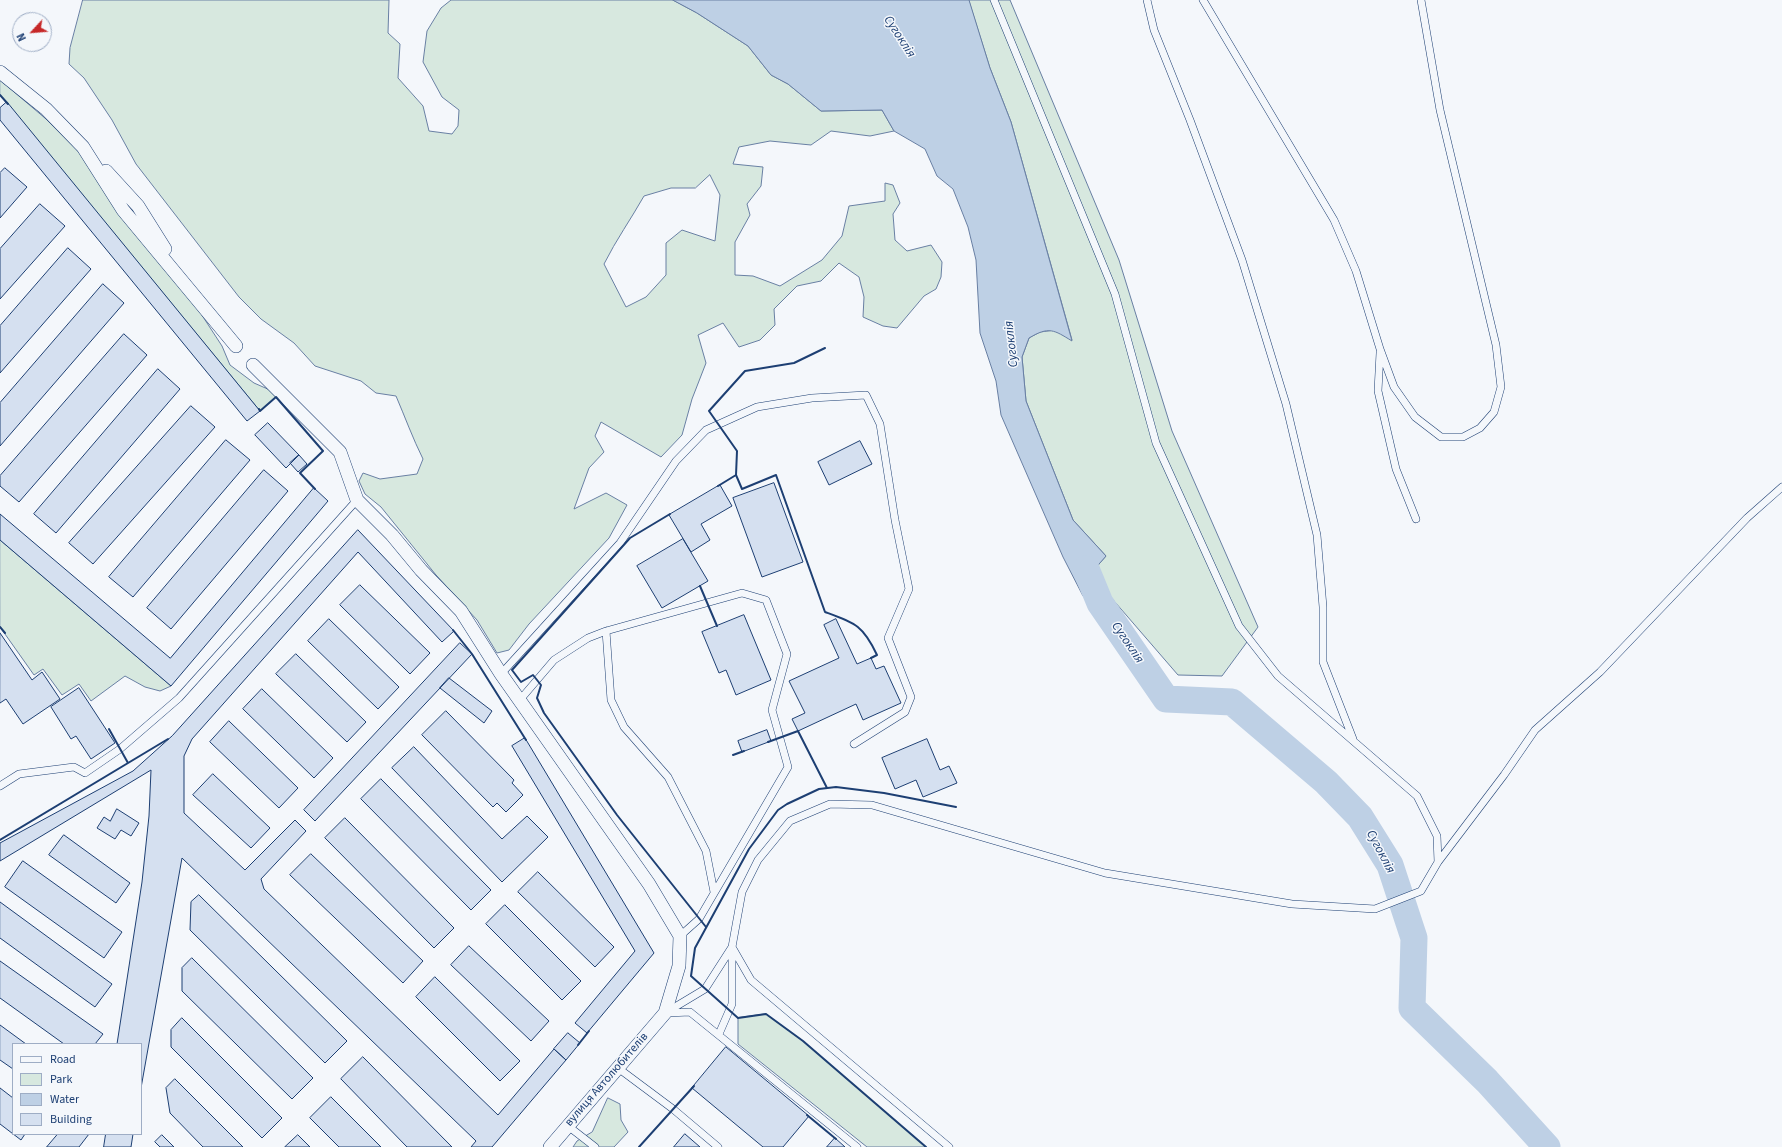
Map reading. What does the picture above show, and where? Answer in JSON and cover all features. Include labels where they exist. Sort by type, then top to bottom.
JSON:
[{"type":"street","points":[[0,72],[46,109],[83,147],[123,210],[188,286],[236,346]]},
{"type":"street","points":[[253,365],[340,452],[357,500],[392,535],[421,570],[460,611],[501,674],[649,884],[680,936],[679,966],[665,1013]]},
{"type":"street","name":"вулиця Автолюбителів","points":[[550,1147],[665,1013]]},
{"type":"lane","points":[[994,0],[1115,294],[1156,443],[1239,626],[1278,676],[1417,796],[1437,836],[1438,862]]},
{"type":"lane","points":[[1148,0],[1154,30],[1190,120],[1242,260],[1286,404],[1317,535],[1323,608],[1323,662],[1354,741]]},
{"type":"lane","points":[[1203,0],[1334,220],[1356,271],[1380,349],[1394,387],[1415,417],[1441,437],[1463,437],[1480,428],[1494,412],[1501,387],[1496,345],[1440,110],[1421,0]]},
{"type":"lane","points":[[1380,349],[1378,391],[1396,469],[1416,519]]},
{"type":"lane","points":[[501,674],[620,543],[676,461],[706,430],[757,407],[812,398],[866,395],[880,424],[895,520],[909,589],[888,638],[911,697],[905,712],[854,744]]},
{"type":"lane","points":[[719,1034],[732,1004],[732,947],[742,892],[758,860],[790,821],[830,804],[872,805],[1105,873],[1292,904],[1375,909],[1421,891],[1438,862],[1504,775],[1535,730],[1600,672],[1747,518],[1782,487]]},
{"type":"lane","points":[[0,786],[19,774],[74,767],[85,773],[120,749],[180,698],[357,500]]},
{"type":"lane","points":[[520,701],[554,660],[588,638],[606,631],[742,593],[766,600],[787,654],[772,710],[788,767],[699,919],[680,936]]},
{"type":"lane","points":[[606,631],[611,700],[624,727],[668,777],[706,851],[714,892]]},
{"type":"lane","points":[[665,1013],[705,989],[732,947]]},
{"type":"lane","points":[[732,947],[751,980],[949,1147]]},
{"type":"lane","points":[[665,1013],[690,1012],[857,1147]]},
{"type":"lane","points":[[618,1068],[673,1109],[718,1147]]},
{"type":"lane","points":[[568,1126],[595,1147]]},
{"type":"green space","points":[[83,0],[389,0],[388,33],[400,44],[398,78],[423,106],[429,131],[452,134],[458,126],[459,110],[442,97],[423,62],[427,31],[441,8],[451,0],[673,0],[697,13],[748,46],[771,75],[788,84],[821,111],[882,110],[894,131],[870,136],[831,131],[811,145],[770,141],[739,147],[733,164],[763,167],[761,186],[747,204],[750,215],[735,242],[735,275],[753,276],[780,286],[822,260],[842,236],[849,206],[885,201],[885,183],[893,185],[900,203],[893,214],[895,240],[907,251],[931,245],[942,262],[941,277],[936,289],[924,296],[897,328],[883,326],[863,317],[864,297],[859,277],[839,263],[821,281],[797,286],[774,309],[775,325],[760,340],[739,347],[723,323],[698,335],[706,363],[692,399],[682,435],[661,457],[601,422],[595,436],[604,452],[589,468],[574,509],[606,493],[627,505],[609,538],[529,624],[509,650],[497,653],[477,620],[436,575],[381,507],[365,494],[359,481],[363,473],[380,479],[417,474],[423,459],[396,396],[376,393],[361,381],[315,366],[294,343],[261,319],[239,297],[136,164],[112,120],[84,78],[69,64],[70,48]],"holes":[[[710,175],[720,195],[715,241],[682,230],[666,243],[666,275],[646,297],[626,307],[604,264],[613,246],[644,196],[671,188],[695,188]]]},
{"type":"green space","points":[[969,0],[1010,0],[1119,260],[1172,431],[1258,627],[1222,676],[1178,675],[1108,594],[1093,571],[1106,556],[1073,520],[1026,401],[1022,357],[1029,338],[1040,332],[1055,330],[1072,340],[1011,122],[990,68]]},
{"type":"green space","points":[[0,80],[46,119],[78,151],[194,303],[222,346],[230,365],[254,383],[270,390],[276,397],[260,411],[0,95]]},
{"type":"green space","points":[[0,540],[171,686],[160,691],[145,687],[125,676],[91,701],[79,684],[62,695],[43,669],[34,675],[0,627]]},
{"type":"green space","points":[[766,1014],[803,1041],[926,1147],[867,1147],[738,1044],[738,1018]]},
{"type":"green space","points":[[608,1098],[620,1104],[621,1120],[628,1132],[614,1147],[573,1147],[577,1141],[592,1132]]},
{"type":"water","points":[[673,0],[969,0],[990,68],[1011,122],[1072,341],[1056,332],[1051,331],[1042,332],[1029,338],[1022,357],[1026,401],[1073,520],[1106,556],[1093,571],[1108,594],[1100,603],[1083,596],[1063,557],[1001,415],[996,381],[980,333],[976,260],[968,227],[953,189],[937,176],[925,149],[894,131],[882,110],[821,111],[788,84],[771,75],[748,46],[697,13]]},
{"type":"building","points":[[7,102],[260,411],[247,421],[0,120],[0,108]]},
{"type":"building","points":[[5,168],[27,187],[0,218],[0,173]]},
{"type":"building","points":[[40,204],[65,226],[0,299],[0,249]]},
{"type":"building","points":[[68,248],[91,269],[0,373],[0,326]]},
{"type":"building","points":[[103,284],[124,303],[0,446],[0,403]]},
{"type":"building","points":[[124,334],[147,355],[19,502],[0,486],[0,476]]},
{"type":"building","points":[[158,369],[180,389],[56,533],[34,514]]},
{"type":"building","points":[[191,406],[215,427],[93,564],[69,543]]},
{"type":"building","points":[[268,423],[299,455],[286,468],[255,435]]},
{"type":"building","points":[[226,440],[250,460],[133,597],[109,577]]},
{"type":"building","points":[[860,441],[872,464],[829,485],[818,462]]},
{"type":"building","points":[[299,455],[307,464],[298,472],[290,463]]},
{"type":"building","points":[[264,470],[288,491],[171,629],[147,608]]},
{"type":"building","points":[[774,483],[803,562],[762,577],[733,498]]},
{"type":"building","points":[[720,485],[732,506],[701,524],[710,540],[691,552],[669,515]]},
{"type":"building","points":[[314,488],[328,501],[171,686],[0,540],[0,514],[170,658]]},
{"type":"building","points":[[358,530],[454,631],[442,642],[358,552],[192,739],[184,756],[184,813],[245,870],[295,820],[306,831],[261,879],[264,889],[498,1115],[554,1049],[566,1060],[492,1147],[471,1147],[476,1141],[182,858],[142,1082],[142,1043],[117,1043],[142,882],[149,816],[151,770],[0,861],[0,843],[133,771],[172,736]]},
{"type":"building","points":[[683,539],[708,581],[662,608],[637,566]]},
{"type":"building","points":[[360,585],[430,653],[410,674],[340,605]]},
{"type":"building","points":[[744,615],[771,680],[736,695],[726,670],[719,673],[702,632]]},
{"type":"building","points":[[329,619],[399,687],[378,709],[308,641]]},
{"type":"building","points":[[836,619],[857,664],[871,658],[876,669],[884,666],[901,703],[863,720],[856,704],[798,731],[792,719],[805,713],[789,681],[839,658],[824,625]]},
{"type":"building","points":[[0,633],[32,680],[42,672],[60,699],[23,724],[6,699],[0,703]]},
{"type":"building","points":[[460,643],[472,654],[315,821],[304,810]]},
{"type":"building","points":[[296,654],[366,722],[347,742],[276,674]]},
{"type":"building","points":[[449,678],[492,711],[484,723],[440,688]]},
{"type":"building","points":[[79,688],[115,743],[91,759],[76,736],[71,739],[51,707]]},
{"type":"building","points":[[262,689],[333,758],[314,778],[243,709]]},
{"type":"building","points":[[446,711],[514,780],[512,783],[523,795],[506,812],[497,803],[493,807],[422,735]]},
{"type":"building","points":[[229,721],[298,788],[279,808],[210,742]]},
{"type":"building","points":[[767,730],[771,741],[742,752],[738,741]]},
{"type":"building","points":[[525,738],[654,953],[587,1033],[575,1023],[635,951],[512,746]]},
{"type":"building","points":[[927,739],[940,770],[949,766],[957,783],[923,797],[916,780],[895,789],[882,758]]},
{"type":"building","points":[[414,747],[502,839],[527,816],[548,837],[502,882],[392,768]]},
{"type":"building","points":[[213,774],[270,828],[251,848],[193,795]]},
{"type":"building","points":[[381,779],[491,890],[471,910],[361,799]]},
{"type":"building","points":[[117,809],[139,823],[131,836],[121,830],[115,839],[97,828],[104,817],[110,821]]},
{"type":"building","points":[[345,818],[454,928],[434,948],[325,838]]},
{"type":"building","points":[[64,835],[130,883],[116,903],[49,855]]},
{"type":"building","points":[[311,854],[423,961],[403,983],[290,875]]},
{"type":"building","points":[[23,861],[122,932],[104,958],[5,887]]},
{"type":"building","points":[[538,872],[614,947],[595,967],[518,892]]},
{"type":"building","points":[[199,895],[347,1041],[325,1063],[190,930],[191,902]]},
{"type":"building","points":[[0,902],[112,984],[95,1007],[0,938]]},
{"type":"building","points":[[505,905],[581,981],[562,1000],[486,924]]},
{"type":"building","points":[[469,946],[549,1021],[531,1041],[451,965]]},
{"type":"building","points":[[192,958],[313,1078],[292,1099],[182,991],[182,968]]},
{"type":"building","points":[[0,961],[103,1034],[96,1043],[63,1043],[0,998]]},
{"type":"building","points":[[435,977],[520,1061],[500,1081],[416,997]]},
{"type":"building","points":[[182,1018],[282,1118],[262,1138],[171,1047],[171,1030]]},
{"type":"building","points":[[0,1025],[25,1043],[12,1043],[12,1068],[0,1060]]},
{"type":"building","points":[[568,1033],[580,1043],[566,1060],[554,1049]]},
{"type":"building","points":[[726,1047],[809,1116],[783,1147],[763,1147],[692,1088]]},
{"type":"building","points":[[363,1057],[452,1147],[407,1147],[341,1079]]},
{"type":"building","points":[[175,1079],[243,1147],[203,1147],[170,1113],[166,1088]]},
{"type":"building","points":[[0,1088],[12,1097],[12,1133],[0,1124]]},
{"type":"building","points":[[331,1097],[381,1147],[339,1147],[310,1118]]},
{"type":"building","points":[[685,1134],[700,1147],[674,1147]]},
{"type":"building","points":[[14,1135],[24,1135],[21,1140]]},
{"type":"building","points":[[57,1135],[88,1135],[79,1147],[47,1147]]},
{"type":"building","points":[[106,1135],[133,1135],[131,1147],[104,1147]]},
{"type":"building","points":[[162,1135],[174,1147],[160,1147],[155,1142]]},
{"type":"building","points":[[298,1135],[310,1147],[285,1147]]},
{"type":"building","points":[[835,1138],[845,1147],[827,1147]]},
{"type":"waterway","name":"Сугоклія","points":[[1086,569],[1100,603],[1166,699],[1232,702],[1326,782],[1360,817],[1390,865],[1414,938],[1412,1008],[1487,1081],[1547,1147]]},
{"type":"wall","points":[[0,95],[8,104]]},
{"type":"wall","points":[[736,475],[737,451],[709,411],[745,371],[794,363],[825,348]]},
{"type":"wall","points":[[259,409],[260,411],[276,397],[323,451],[300,473],[315,489]]},
{"type":"wall","points":[[718,486],[736,475],[742,489],[776,475],[825,612],[844,619],[857,626],[867,637],[877,655],[871,658]]},
{"type":"wall","points":[[670,514],[630,538],[512,670],[521,682],[533,675],[541,685],[537,698],[544,713],[617,815],[706,927]]},
{"type":"wall","points":[[700,586],[717,626]]},
{"type":"wall","points":[[0,627],[5,633]]},
{"type":"wall","points":[[453,630],[472,654],[526,740]]},
{"type":"wall","points":[[109,729],[128,763]]},
{"type":"wall","points":[[768,742],[798,731],[827,788]]},
{"type":"wall","points":[[0,840],[168,739]]},
{"type":"wall","points":[[733,755],[744,751]]},
{"type":"wall","points":[[926,1147],[803,1041],[766,1014],[738,1018],[691,976],[695,948],[749,849],[778,810],[787,804],[819,789],[836,787],[884,793],[956,807]]},
{"type":"wall","points":[[578,1045],[589,1031]]},
{"type":"wall","points":[[639,1147],[694,1086]]},
{"type":"wall","points":[[807,1115],[836,1139]]}]
